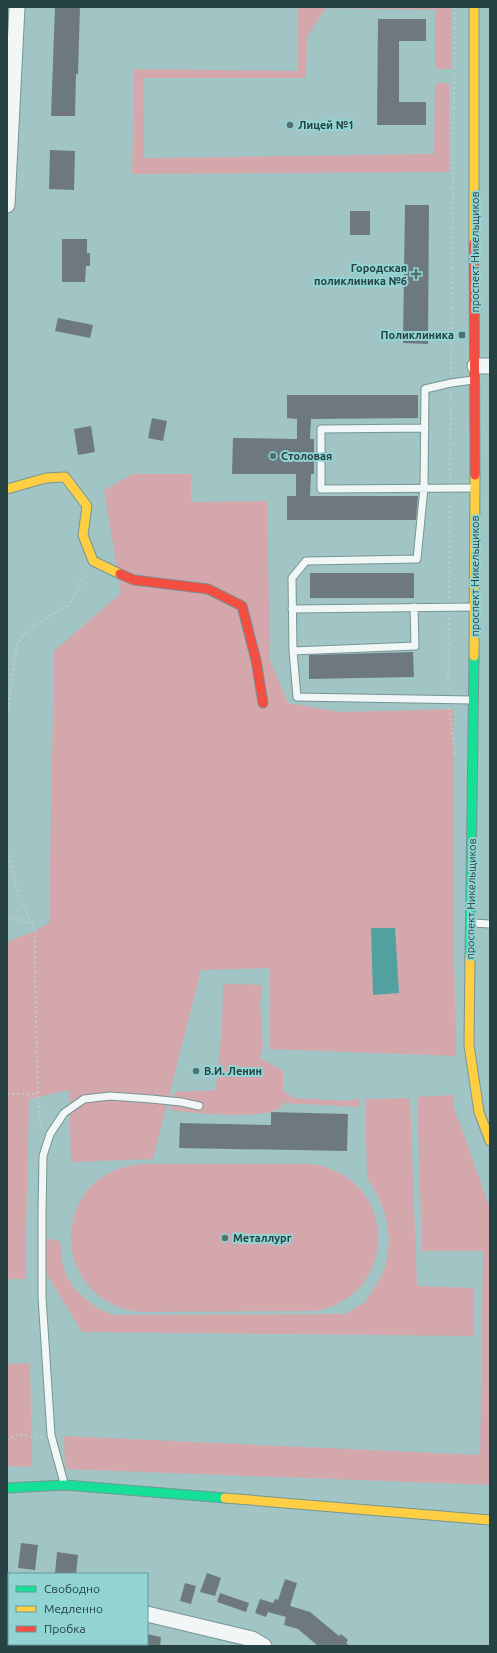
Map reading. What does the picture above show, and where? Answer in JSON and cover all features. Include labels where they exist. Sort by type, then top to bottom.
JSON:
[{"type":"street","points":[[7,204],[17,7]]},
{"type":"street","name":"проспект Никельщиков","points":[[474,7],[480,371],[475,488],[474,700],[469,1045],[490,1141]]},
{"type":"street","points":[[7,490],[46,478],[65,477],[87,506],[83,535],[93,561],[134,580],[208,589],[242,606],[256,660],[263,704]]},
{"type":"street","points":[[7,1488],[65,1485],[490,1520]]},
{"type":"street","points":[[148,1614],[252,1639],[264,1646]]},
{"type":"lane","points":[[474,700],[298,697],[293,651],[292,578],[306,561],[417,559],[424,488],[426,428],[425,389],[451,383],[480,371]]},
{"type":"lane","points":[[426,428],[321,429],[321,489],[475,488]]},
{"type":"lane","points":[[293,651],[415,646],[414,607]]},
{"type":"lane","points":[[292,608],[475,607]]},
{"type":"lane","points":[[470,923],[490,924]]},
{"type":"lane","points":[[65,1485],[50,1435],[42,1297],[43,1156],[50,1134],[64,1112],[84,1099],[110,1096],[181,1102],[199,1106]]},
{"type":"path","points":[[455,7],[448,700],[456,761]]},
{"type":"path","points":[[7,715],[17,644],[28,628],[69,605],[93,561]]},
{"type":"path","points":[[7,846],[8,857],[18,893],[33,923],[35,931],[38,1094],[42,1133]]},
{"type":"path","points":[[7,917],[33,923]]},
{"type":"path","points":[[7,1094],[38,1094]]},
{"type":"path","points":[[7,1440],[19,1434],[36,1438],[50,1435]]},
{"type":"shaded area","points":[[298,7],[451,7],[451,69],[435,69],[435,10],[326,8],[307,37],[306,78],[143,78],[144,158],[434,154],[435,83],[449,83],[449,172],[132,174],[134,69],[298,71]]},
{"type":"shaded area","points":[[133,474],[191,474],[191,502],[267,501],[270,660],[288,703],[340,712],[454,709],[453,908],[456,1056],[269,1049],[270,968],[201,970],[153,1159],[71,1162],[69,1090],[29,1099],[25,1279],[7,1279],[7,942],[35,931],[49,923],[54,651],[121,593],[104,490]]},
{"type":"shaded area","points":[[223,984],[262,985],[260,1005],[263,1045],[260,1058],[283,1071],[283,1091],[294,1098],[346,1101],[360,1098],[359,1107],[284,1103],[278,1109],[269,1112],[242,1115],[209,1114],[170,1110],[175,1092],[216,1090],[222,1026]]},
{"type":"shaded area","points":[[453,1095],[453,1105],[490,1209],[490,1485],[65,1469],[64,1436],[480,1455],[483,1251],[422,1251],[417,1097]]},
{"type":"shaded area","points":[[410,1098],[417,1286],[474,1288],[473,1336],[82,1332],[43,1268],[43,1238],[60,1241],[63,1266],[72,1285],[90,1303],[113,1315],[345,1314],[364,1303],[384,1271],[388,1254],[389,1238],[386,1218],[380,1200],[367,1177],[365,1099]]},
{"type":"shaded area","name":"Металлург","points":[[144,1164],[312,1164],[340,1173],[361,1190],[374,1211],[378,1236],[375,1260],[364,1282],[344,1300],[317,1311],[140,1312],[109,1302],[87,1284],[75,1261],[71,1235],[76,1209],[90,1187],[113,1171]]},
{"type":"shaded area","points":[[30,1363],[32,1467],[7,1466],[7,1364]]},
{"type":"water","points":[[371,928],[395,928],[399,993],[373,995]]},
{"type":"building","points":[[55,7],[80,7],[75,116],[51,116]]},
{"type":"building","points":[[378,19],[426,19],[426,41],[399,41],[399,102],[426,102],[426,125],[377,125]]},
{"type":"building","points":[[50,150],[75,151],[74,190],[49,189]]},
{"type":"building","name":"Городская поликлиника №6","points":[[405,205],[429,205],[428,344],[403,343]]},
{"type":"building","points":[[350,211],[370,211],[370,235],[350,235]]},
{"type":"building","points":[[62,239],[87,239],[87,253],[90,253],[90,266],[86,266],[85,282],[62,282]]},
{"type":"building","points":[[58,318],[93,325],[90,338],[55,331]]},
{"type":"building","points":[[287,395],[418,395],[418,418],[311,419],[310,439],[314,439],[314,474],[311,474],[310,496],[418,496],[416,520],[287,520],[287,496],[296,496],[296,474],[232,474],[233,438],[297,439],[297,419],[287,418]]},
{"type":"building","points":[[152,418],[167,421],[163,441],[148,438]]},
{"type":"building","points":[[91,426],[95,452],[78,455],[74,429]]},
{"type":"building","points":[[310,573],[414,573],[414,598],[310,598]]},
{"type":"building","points":[[413,652],[414,677],[309,679],[309,655]]},
{"type":"building","points":[[271,1112],[348,1114],[347,1151],[179,1148],[180,1123],[271,1125]]},
{"type":"building","points":[[21,1543],[38,1545],[35,1570],[18,1568]]},
{"type":"building","points":[[57,1552],[78,1555],[76,1573],[55,1573]]},
{"type":"building","points":[[207,1573],[221,1578],[215,1596],[200,1592]]},
{"type":"building","points":[[285,1579],[297,1583],[290,1606],[310,1612],[339,1636],[341,1634],[348,1640],[346,1643],[350,1646],[318,1646],[298,1629],[284,1625],[286,1617],[268,1612],[266,1617],[255,1613],[260,1599],[273,1603],[275,1599],[278,1600]]},
{"type":"building","points":[[185,1583],[196,1586],[191,1604],[180,1601]]},
{"type":"building","points":[[220,1593],[249,1603],[246,1612],[217,1602]]},
{"type":"building","points":[[148,1634],[161,1637],[160,1646],[147,1646]]},
{"type":"traffic: fast","points":[[470,957],[474,656]]},
{"type":"traffic: fast","points":[[7,1488],[65,1485],[225,1498]]},
{"type":"traffic: slow","points":[[474,7],[474,243]]},
{"type":"traffic: slow","points":[[474,656],[475,475]]},
{"type":"traffic: slow","points":[[7,489],[46,478],[65,477],[87,506],[83,535],[93,561],[120,574]]},
{"type":"traffic: slow","points":[[470,957],[469,1045],[479,1112],[490,1141]]},
{"type":"traffic: slow","points":[[225,1498],[490,1520]]},
{"type":"traffic: jam","points":[[474,243],[475,475]]},
{"type":"traffic: jam","points":[[120,574],[134,580],[208,589],[242,606],[256,660],[263,703]]},
{"type":"place","name":"Лицей №1","points":[[290,125]]},
{"type":"place","name":"Городская поликлиника №6","points":[[416,274]]},
{"type":"place","name":"Поликлиника","points":[[462,335]]},
{"type":"place","name":"Столовая","points":[[273,456]]},
{"type":"place","name":"В.И. Ленин","points":[[196,1071]]},
{"type":"place","name":"Металлург","points":[[225,1238]]}]
